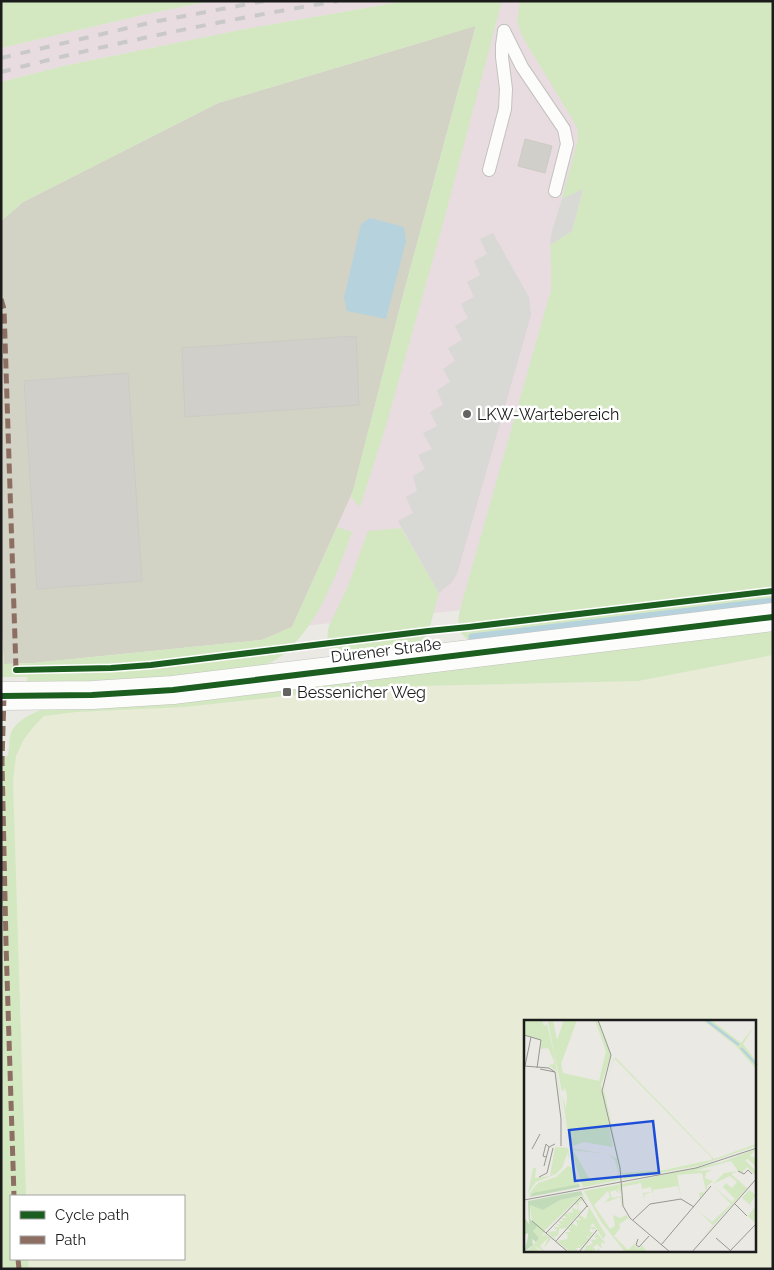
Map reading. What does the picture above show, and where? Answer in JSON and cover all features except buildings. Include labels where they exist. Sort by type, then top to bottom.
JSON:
[{"type":"street","name":"Dürener Straße","points":[[1,696],[92,696],[174,690],[773,617]]},
{"type":"lane","points":[[489,170],[505,109],[506,89],[502,57],[504,30],[522,68],[564,129],[567,144],[555,191]]},
{"type":"shaded area","points":[[210,1],[405,1],[240,30],[63,66],[1,82],[1,48]]},
{"type":"shaded area","points":[[471,1],[550,1],[612,95],[483,608],[292,627],[353,491],[476,25]]},
{"type":"shaded area","points":[[476,25],[353,491],[292,627],[262,640],[33,663],[4,664],[1,624],[1,221],[23,202],[218,103]]},
{"type":"shaded area","points":[[583,189],[572,231],[550,245],[552,231],[562,199]]},
{"type":"shaded area","name":"LKW-Wartebereich","points":[[493,233],[529,297],[531,315],[457,574],[452,582],[439,593],[398,521],[413,513],[406,497],[417,491],[413,476],[425,469],[418,455],[432,449],[423,433],[437,426],[430,412],[443,405],[437,390],[450,382],[443,369],[455,361],[448,348],[462,340],[455,326],[468,318],[461,304],[474,297],[467,282],[480,275],[474,261],[487,254],[480,239]]},
{"type":"green space","points":[[1,1],[210,1],[1,48]]},
{"type":"green space","points":[[405,1],[502,1],[441,231],[385,429],[360,507],[351,497],[476,26],[218,103],[23,202],[1,221],[1,82],[63,66],[240,30]]},
{"type":"green space","points":[[520,1],[773,1],[773,607],[470,641],[461,632],[458,622],[463,599],[551,290],[550,245],[572,231],[583,190],[562,199],[578,139],[577,127],[522,36],[517,22]]},
{"type":"green space","points":[[337,527],[352,532],[324,600],[306,630],[294,644],[281,656],[269,663],[253,669],[195,677],[25,686],[28,677],[1,677],[1,624],[4,664],[33,663],[262,640],[292,627]]},
{"type":"green space","points":[[401,528],[439,593],[428,634],[411,649],[343,659],[338,657],[329,646],[327,637],[329,626],[348,586],[368,531]]},
{"type":"green space","points":[[773,627],[773,655],[638,681],[371,687],[185,707],[76,712],[44,716],[24,739],[16,756],[13,781],[26,1195],[10,1195],[10,1260],[28,1260],[29,1269],[1,1269],[1,757],[8,756],[10,736],[16,725],[32,714],[50,707]]},
{"type":"green space","points":[[773,655],[773,1269],[29,1269],[28,1260],[185,1260],[185,1195],[26,1195],[13,781],[16,756],[24,739],[44,715],[185,707],[371,687],[638,681]]},
{"type":"water","points":[[370,218],[404,227],[406,241],[386,319],[347,311],[344,298],[361,224]]},
{"type":"waterway","points":[[472,637],[773,601]]},
{"type":"railway","points":[[1,58],[153,22],[264,1]]},
{"type":"railway","points":[[1,72],[84,51],[168,33],[338,1]]},
{"type":"marked path","points":[[1,299],[4,309],[16,670],[20,670]]},
{"type":"marked path","points":[[4,696],[2,761],[14,1195]]},
{"type":"marked path","points":[[18,1260],[19,1269]]},
{"type":"cycle path","points":[[16,670],[111,668],[151,665],[773,591]]},
{"type":"cycle path","points":[[1,696],[92,695],[173,690],[773,617]]},
{"type":"place","name":"LKW-Wartebereich","points":[[467,414]]},
{"type":"place","name":"Bessenicher Weg","points":[[287,692]]}]
